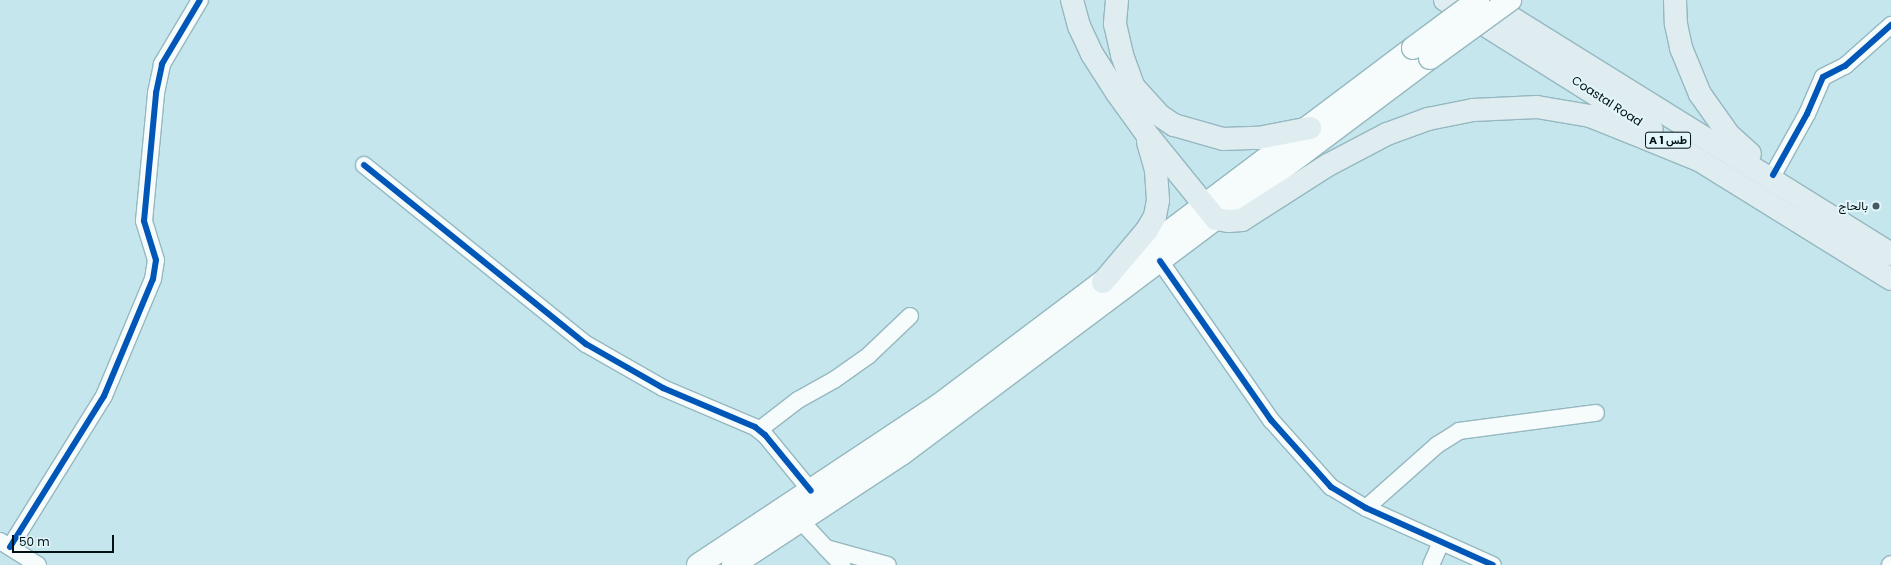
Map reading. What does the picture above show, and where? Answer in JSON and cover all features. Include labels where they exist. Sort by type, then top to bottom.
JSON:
[{"type":"highway","points":[[1072,0],[1079,26],[1092,54],[1146,133],[1210,211],[1242,220],[1328,165],[1387,134],[1428,119],[1473,110],[1537,107],[1590,116],[1699,160]]},
{"type":"highway","points":[[1117,0],[1116,24],[1122,55],[1133,86],[1154,110],[1174,125],[1223,139],[1258,138],[1310,128]]},
{"type":"highway","name":"Coastal Road","points":[[1445,0],[1527,49],[1699,160],[1891,279]]},
{"type":"highway","name":"Coastal Road","points":[[1483,0],[1778,180],[1891,254]]},
{"type":"highway","points":[[1675,0],[1676,24],[1681,48],[1700,94],[1729,135],[1778,180]]},
{"type":"highway","points":[[1103,282],[1148,230],[1155,216],[1158,200],[1156,170],[1146,133]]},
{"type":"main road","points":[[698,565],[939,405],[1103,282],[1210,211],[1422,53],[1478,0]]},
{"type":"main road","points":[[733,565],[903,454],[1160,261],[1210,211],[1310,128],[1422,53],[1510,0]]},
{"type":"street","points":[[38,565],[5,544],[104,396],[153,279],[156,260],[144,221],[156,94],[162,64],[200,0]]},
{"type":"street","points":[[1778,180],[1823,77],[1845,66],[1891,24]]},
{"type":"street","points":[[364,165],[586,344],[663,388],[759,430],[811,491]]},
{"type":"street","points":[[1160,261],[1271,420],[1331,487],[1366,508],[1441,543],[1493,565]]},
{"type":"street","points":[[759,430],[798,400],[834,380],[868,356],[910,316]]},
{"type":"street","points":[[1366,508],[1437,445],[1459,431],[1596,413]]},
{"type":"street","points":[[800,520],[842,565]]},
{"type":"street","points":[[1431,565],[1441,543]]},
{"type":"street","points":[[826,548],[888,565]]},
{"type":"cycle path","points":[[10,547],[104,396],[153,279],[156,260],[144,221],[156,93],[162,64],[200,0]]},
{"type":"cycle path","points":[[1773,175],[1807,114],[1823,77],[1845,66],[1891,25]]},
{"type":"cycle path","points":[[364,165],[586,344],[663,388],[755,427],[765,435],[811,491]]},
{"type":"cycle path","points":[[1160,261],[1271,420],[1331,487],[1366,508],[1493,565]]},
{"type":"place","name":"بالحاج","points":[[1876,206]]}]
